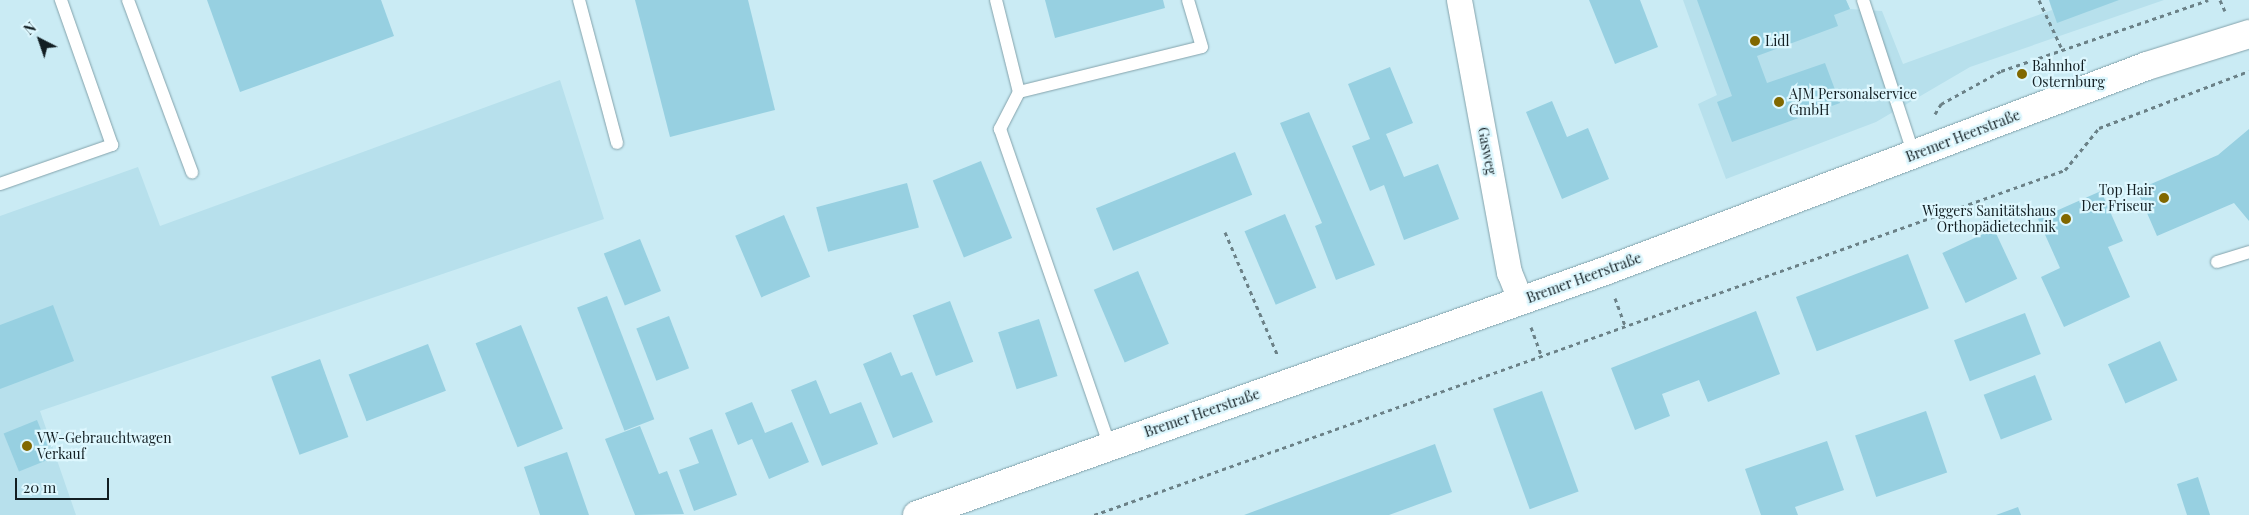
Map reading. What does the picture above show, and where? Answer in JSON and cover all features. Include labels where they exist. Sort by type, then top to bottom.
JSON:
[{"type":"street","name":"Gasweg","points":[[1459,0],[1509,272],[1521,301]]},
{"type":"street","name":"Bremer Heerstraße","points":[[917,515],[1521,301],[2147,66],[2249,34]]},
{"type":"lane","points":[[0,184],[112,145],[61,0]]},
{"type":"lane","points":[[128,0],[192,172]]},
{"type":"lane","points":[[579,0],[617,143]]},
{"type":"lane","points":[[996,0],[1019,92],[1000,129],[1110,446]]},
{"type":"lane","points":[[1019,92],[1202,47],[1188,0]]},
{"type":"lane","points":[[1863,0],[1914,155]]},
{"type":"lane","points":[[2217,262],[2249,252]]},
{"type":"path","points":[[2040,0],[2062,48]]},
{"type":"path","points":[[1914,155],[1941,104],[2001,71],[2062,48],[2208,0]]},
{"type":"path","points":[[1094,515],[2065,170],[2099,128],[2249,71]]},
{"type":"path","points":[[1225,232],[1289,383]]},
{"type":"shaded area","points":[[1683,0],[1846,0],[1850,9],[1882,11],[1903,64],[2052,10],[2049,0],[2164,0],[1970,67],[1876,122],[1726,179],[1698,104],[1717,95]]},
{"type":"shaded area","points":[[560,80],[604,219],[40,411],[76,515],[0,515],[0,216],[138,167],[160,226]]},
{"type":"building","points":[[207,0],[381,0],[394,36],[240,92]]},
{"type":"building","points":[[635,0],[748,0],[775,110],[670,137]]},
{"type":"building","points":[[1045,0],[1163,0],[1165,8],[1055,38]]},
{"type":"building","points":[[1589,0],[1640,0],[1658,47],[1615,64]]},
{"type":"building","name":"Lidl","points":[[1697,0],[1846,0],[1850,9],[1834,15],[1838,26],[1757,56],[1767,83],[1825,63],[1840,103],[1732,142],[1717,102],[1732,96]]},
{"type":"building","points":[[2049,0],[2119,0],[2057,23]]},
{"type":"building","points":[[1390,67],[1413,123],[1386,134],[1404,177],[1438,164],[1459,219],[1404,240],[1384,185],[1370,191],[1352,146],[1370,139],[1348,84]]},
{"type":"building","points":[[1552,101],[1567,137],[1588,128],[1609,179],[1562,199],[1526,112]]},
{"type":"building","points":[[1309,112],[1375,265],[1336,280],[1315,226],[1322,223],[1280,123]]},
{"type":"building","points":[[2249,129],[2249,221],[2234,203],[2157,236],[2137,190],[2218,155]]},
{"type":"building","points":[[1235,152],[1252,195],[1113,251],[1096,208]]},
{"type":"building","points":[[981,161],[1012,238],[964,257],[933,180]]},
{"type":"building","points":[[907,183],[919,227],[828,252],[816,207]]},
{"type":"building","points":[[2101,191],[2123,241],[2108,247],[2130,297],[2064,327],[2041,277],[2060,268],[2038,219]]},
{"type":"building","points":[[1285,214],[1316,288],[1276,305],[1244,231]]},
{"type":"building","points":[[784,215],[810,277],[761,297],[735,236]]},
{"type":"building","points":[[1994,229],[2017,279],[1966,303],[1942,253]]},
{"type":"building","points":[[640,239],[661,291],[625,306],[604,254]]},
{"type":"building","points":[[1908,254],[1929,308],[1817,351],[1796,297]]},
{"type":"building","points":[[1138,271],[1169,344],[1125,362],[1094,290]]},
{"type":"building","points":[[607,296],[654,419],[624,431],[577,307]]},
{"type":"building","points":[[950,301],[973,362],[936,376],[913,315]]},
{"type":"building","points":[[53,305],[74,361],[0,389],[0,325]]},
{"type":"building","points":[[1756,311],[1780,374],[1708,402],[1699,380],[1662,394],[1670,416],[1635,430],[1611,368]]},
{"type":"building","points":[[2025,313],[2041,354],[1970,381],[1954,340]]},
{"type":"building","points":[[669,316],[689,368],[656,381],[636,329]]},
{"type":"building","points":[[1039,319],[1058,376],[1017,389],[998,332]]},
{"type":"building","points":[[521,325],[563,429],[518,447],[476,343]]},
{"type":"building","points":[[2160,341],[2177,380],[2125,403],[2108,364]]},
{"type":"building","points":[[428,344],[446,391],[367,421],[349,374]]},
{"type":"building","points":[[891,352],[901,376],[912,372],[933,422],[893,438],[863,364]]},
{"type":"building","points":[[320,359],[348,437],[300,455],[271,377]]},
{"type":"building","points":[[2035,375],[2052,420],[2001,440],[1984,395]]},
{"type":"building","points":[[816,380],[830,414],[861,402],[878,444],[822,466],[791,390]]},
{"type":"building","points":[[1542,391],[1579,492],[1530,509],[1493,409]]},
{"type":"building","points":[[752,402],[765,433],[792,422],[809,462],[769,479],[752,439],[738,445],[725,413]]},
{"type":"building","points":[[1926,411],[1947,472],[1876,497],[1855,435]]},
{"type":"building","name":"VW-Gebrauchtwagen Verkauf","points":[[37,420],[52,458],[19,472],[4,433]]},
{"type":"building","points":[[640,426],[659,474],[667,471],[684,514],[635,515],[605,439]]},
{"type":"building","points":[[712,429],[737,495],[694,511],[679,470],[699,463],[689,438]]},
{"type":"building","points":[[1827,441],[1844,490],[1795,507],[1798,515],[1761,515],[1745,469]]},
{"type":"building","points":[[1435,444],[1452,492],[1389,515],[1244,515]]},
{"type":"building","points":[[567,452],[589,515],[540,515],[524,467]]},
{"type":"building","points":[[2198,477],[2210,515],[2187,515],[2177,484]]},
{"type":"building","points":[[2018,507],[2021,515],[1996,515]]},
{"type":"place","name":"Lidl","points":[[1755,41]]},
{"type":"place","name":"Bahnhof Osternburg","points":[[2022,74]]},
{"type":"place","name":"AJM Personalservice GmbH","points":[[1779,102]]},
{"type":"place","name":"Top Hair Der Friseur","points":[[2164,198]]},
{"type":"place","name":"Wiggers Sanitätshaus Orthopädietechnik","points":[[2066,219]]},
{"type":"place","name":"VW-Gebrauchtwagen Verkauf","points":[[27,446]]}]
